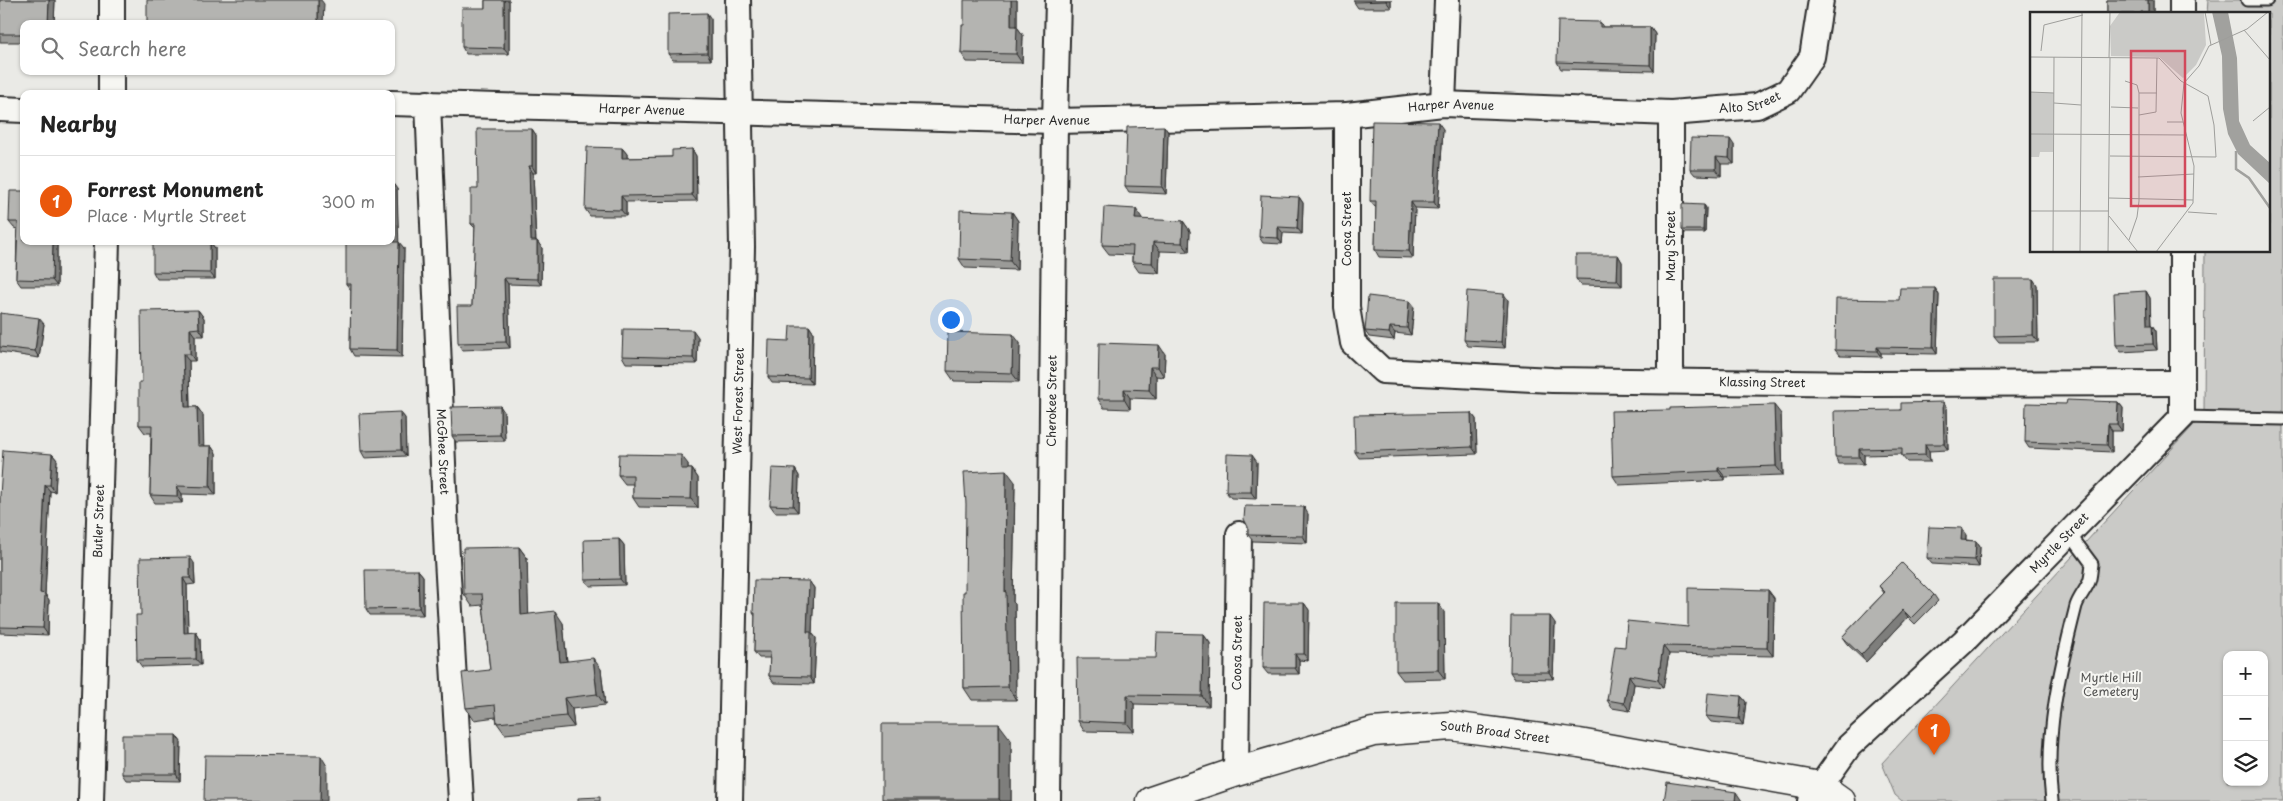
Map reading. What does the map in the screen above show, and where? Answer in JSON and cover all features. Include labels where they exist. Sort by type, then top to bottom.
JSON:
[{"type":"main road","name":"South Broad Street","points":[[1151,801],[1236,772],[1373,732],[1451,726],[1578,743],[1824,796]]},
{"type":"street","points":[[112,0],[112,20]]},
{"type":"street","name":"West Forest Street","points":[[730,801],[742,247],[738,114],[738,0]]},
{"type":"street","name":"Cherokee Street","points":[[1048,801],[1058,0]]},
{"type":"street","points":[[1442,104],[1447,0]]},
{"type":"street","name":"Alto Street","points":[[1702,110],[1757,106],[1788,91],[1812,57],[1821,0]]},
{"type":"street","points":[[111,75],[111,90]]},
{"type":"street","name":"Harper Avenue","points":[[395,103],[738,114],[1055,121],[1347,115],[1442,104],[1671,113],[1702,110]]},
{"type":"street","name":"McGhee Street","points":[[428,103],[447,559],[461,801]]},
{"type":"street","points":[[0,108],[20,110]]},
{"type":"street","name":"Mary Street","points":[[1670,380],[1671,113]]},
{"type":"street","name":"Coosa Street","points":[[1347,115],[1347,308],[1353,343]]},
{"type":"street","name":"Butler Street","points":[[91,801],[107,245]]},
{"type":"street","points":[[2182,252],[2182,418]]},
{"type":"street","name":"Klassing Street","points":[[1353,343],[1383,371],[1552,380],[1670,380],[1865,384],[2182,383]]},
{"type":"street","name":"Myrtle Street","points":[[1824,796],[1849,746],[1964,641],[2182,418]]},
{"type":"street","name":"Coosa Street","points":[[1236,772],[1239,534]]},
{"type":"lane","points":[[2247,0],[2267,0]]},
{"type":"lane","points":[[2182,418],[2283,419]]},
{"type":"lane","points":[[2052,801],[2050,783],[2051,741],[2061,664],[2077,601],[2090,581],[2092,564],[2069,533]]},
{"type":"green space","name":"Myrtle Hill Cemetery","points":[[2208,0],[2283,0],[2283,801],[1902,801],[1895,795],[1882,763],[2204,414],[2205,252],[2270,252],[2270,12],[2207,12]]},
{"type":"building","points":[[0,0],[49,0],[48,20],[20,20],[20,34],[0,34]]},
{"type":"building","points":[[147,0],[318,0],[318,20],[147,20]]},
{"type":"building","points":[[485,0],[504,0],[504,48],[462,47],[462,8],[485,8]]},
{"type":"building","points":[[964,0],[1011,0],[1011,26],[1017,26],[1016,54],[961,53]]},
{"type":"building","points":[[1354,0],[1386,0],[1386,1],[1354,2]]},
{"type":"building","points":[[2107,0],[2148,0],[2148,12],[2107,12]]},
{"type":"building","points":[[707,13],[707,53],[668,54],[668,14]]},
{"type":"building","points":[[1558,21],[1600,22],[1600,27],[1650,27],[1650,65],[1557,62]]},
{"type":"building","points":[[1372,121],[1438,122],[1434,202],[1411,202],[1409,251],[1375,250],[1376,201],[1370,201]]},
{"type":"building","points":[[1164,126],[1162,187],[1125,186],[1127,127]]},
{"type":"building","points":[[477,129],[532,129],[532,166],[529,166],[531,241],[537,241],[537,279],[504,278],[506,342],[458,343],[457,306],[472,306],[475,224],[471,224],[471,189],[478,189]]},
{"type":"building","points":[[1691,138],[1730,139],[1729,158],[1716,157],[1716,169],[1690,169]]},
{"type":"building","points":[[587,147],[622,148],[622,158],[672,157],[672,150],[692,149],[692,195],[621,196],[621,210],[585,209]]},
{"type":"building","points":[[10,191],[20,191],[20,245],[53,245],[52,280],[16,279],[18,222],[9,222]]},
{"type":"building","points":[[1261,195],[1299,197],[1297,228],[1278,227],[1278,238],[1259,237]]},
{"type":"building","points":[[1682,204],[1704,205],[1703,230],[1682,230]]},
{"type":"building","points":[[1104,207],[1136,209],[1135,219],[1183,221],[1182,243],[1153,242],[1152,263],[1132,262],[1133,246],[1102,245]]},
{"type":"building","points":[[960,210],[1012,212],[1010,261],[959,259]]},
{"type":"building","points":[[395,242],[399,242],[397,350],[350,349],[351,284],[346,284],[346,245],[395,245]]},
{"type":"building","points":[[153,245],[210,245],[210,273],[153,272]]},
{"type":"building","points":[[1576,255],[1618,255],[1617,280],[1576,279]]},
{"type":"building","points":[[1994,279],[2033,279],[2033,335],[1994,336]]},
{"type":"building","points":[[1900,288],[1935,288],[1933,348],[1877,347],[1877,351],[1835,350],[1836,299],[1899,300]]},
{"type":"building","points":[[1467,291],[1504,294],[1501,342],[1464,340]]},
{"type":"building","points":[[2146,291],[2147,325],[2152,325],[2153,344],[2116,345],[2114,293]]},
{"type":"building","points":[[1368,296],[1409,301],[1407,328],[1390,327],[1389,333],[1365,331]]},
{"type":"building","points":[[198,310],[199,328],[190,329],[190,354],[183,354],[185,407],[197,407],[198,446],[211,446],[210,487],[177,486],[177,496],[150,495],[152,425],[139,425],[139,382],[142,382],[141,311]]},
{"type":"building","points":[[0,313],[39,318],[35,351],[0,347]]},
{"type":"building","points":[[790,326],[809,326],[808,378],[768,377],[769,340],[789,341]]},
{"type":"building","points":[[623,329],[693,330],[693,358],[622,356]]},
{"type":"building","points":[[948,332],[1013,334],[1012,373],[947,371]]},
{"type":"building","points":[[1099,343],[1159,345],[1158,367],[1150,367],[1149,390],[1124,389],[1124,399],[1098,399]]},
{"type":"building","points":[[2067,400],[2118,402],[2117,424],[2108,424],[2107,445],[2025,442],[2026,403],[2066,404]]},
{"type":"building","points":[[1943,402],[1944,444],[1925,444],[1925,455],[1902,456],[1902,448],[1859,449],[1859,457],[1835,457],[1834,411],[1901,410],[1901,403]]},
{"type":"building","points":[[1774,405],[1776,466],[1718,468],[1718,471],[1613,476],[1611,411]]},
{"type":"building","points":[[500,406],[500,435],[452,436],[451,407]]},
{"type":"building","points":[[400,412],[401,450],[361,451],[359,414]]},
{"type":"building","points":[[1471,413],[1472,447],[1355,452],[1354,415]]},
{"type":"building","points":[[3,450],[52,454],[50,485],[45,485],[40,593],[45,594],[43,628],[0,627],[0,496]]},
{"type":"building","points":[[619,454],[681,455],[681,469],[692,469],[691,499],[633,498],[633,475],[618,475]]},
{"type":"building","points":[[1227,454],[1252,455],[1251,492],[1226,492]]},
{"type":"building","points":[[772,468],[795,469],[793,506],[770,505]]},
{"type":"building","points":[[1006,470],[1005,592],[1008,687],[964,688],[963,592],[965,592],[966,504],[964,472]]},
{"type":"building","points":[[1245,506],[1304,507],[1303,536],[1248,535],[1248,527],[1244,519]]},
{"type":"building","points":[[1929,527],[1962,528],[1961,540],[1976,541],[1975,560],[1927,558]]},
{"type":"building","points":[[619,539],[620,579],[585,580],[584,540]]},
{"type":"building","points":[[519,547],[521,615],[555,611],[560,662],[593,658],[597,694],[564,698],[566,716],[497,723],[495,705],[466,708],[462,673],[490,670],[482,594],[464,594],[463,548]]},
{"type":"building","points":[[190,557],[190,578],[183,578],[184,633],[196,632],[196,659],[137,660],[136,615],[141,615],[140,558]]},
{"type":"building","points":[[1902,563],[1934,595],[1911,618],[1903,610],[1861,655],[1842,637],[1885,592],[1879,586]]},
{"type":"building","points":[[365,570],[418,570],[419,608],[366,609]]},
{"type":"building","points":[[754,580],[809,581],[807,632],[811,632],[810,677],[769,676],[770,652],[754,652]]},
{"type":"building","points":[[1688,588],[1768,590],[1767,648],[1663,646],[1658,680],[1629,675],[1624,703],[1607,700],[1615,646],[1625,647],[1627,621],[1688,627]]},
{"type":"building","points":[[1264,603],[1304,603],[1304,654],[1295,654],[1295,668],[1263,668]]},
{"type":"building","points":[[1396,603],[1438,603],[1438,670],[1396,671]]},
{"type":"building","points":[[1511,616],[1550,616],[1549,672],[1510,672]]},
{"type":"building","points":[[1157,633],[1203,634],[1202,696],[1127,695],[1127,723],[1078,721],[1077,658],[1156,658]]},
{"type":"building","points":[[1708,693],[1741,696],[1739,719],[1706,716]]},
{"type":"building","points":[[882,724],[999,724],[999,799],[882,799]]},
{"type":"building","points":[[122,735],[176,735],[176,774],[122,774]]},
{"type":"building","points":[[205,755],[321,756],[320,801],[204,801]]},
{"type":"building","points":[[1667,782],[1736,792],[1735,801],[1664,801]]},
{"type":"building","points":[[600,797],[600,801],[578,801],[578,798]]},
{"type":"place","name":"Forrest Monument","points":[[1934,755]]}]
